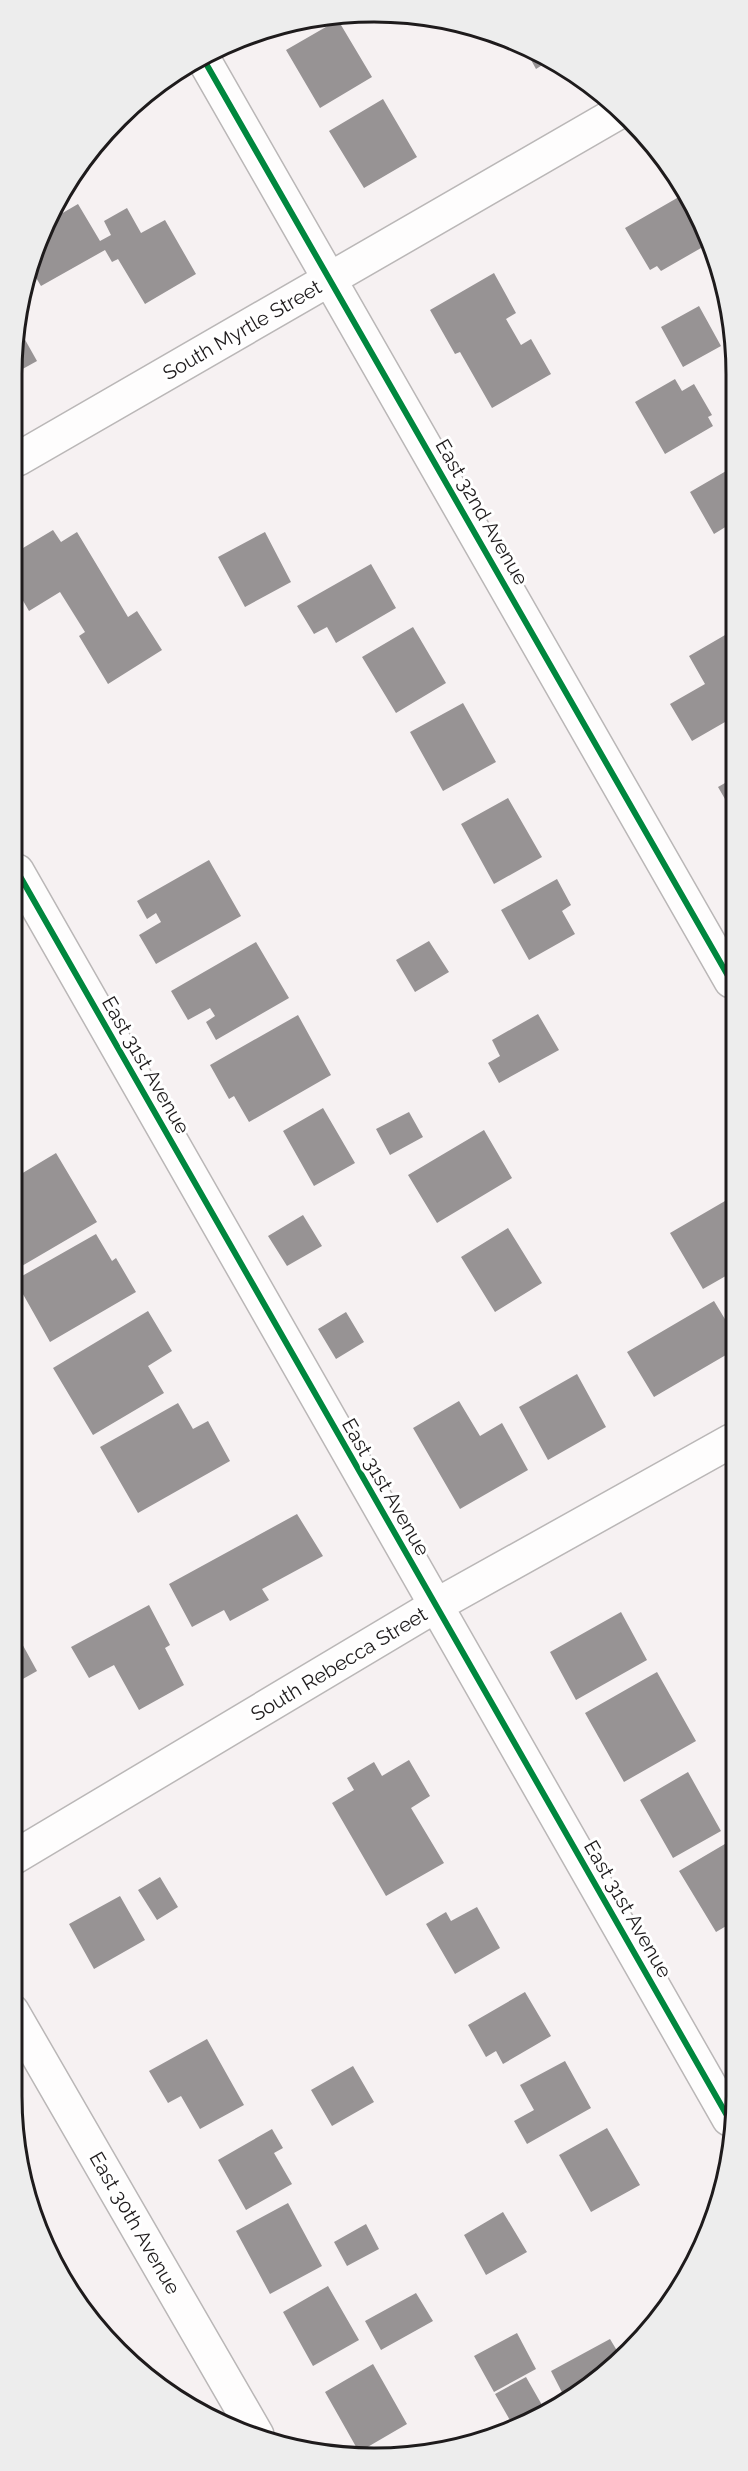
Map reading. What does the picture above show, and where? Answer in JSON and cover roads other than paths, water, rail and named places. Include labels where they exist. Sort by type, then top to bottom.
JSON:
[{"type":"street","name":"East 32nd Avenue","points":[[207,65],[726,972]]},
{"type":"street","name":"South Myrtle Street","points":[[22,457],[613,116]]},
{"type":"street","name":"East 31st Avenue","points":[[22,880],[725,2113]]},
{"type":"street","name":"South Rebecca Street","points":[[22,1853],[435,1606],[726,1443]]},
{"type":"street","name":"East 30th Avenue","points":[[22,2028],[252,2427]]}]
